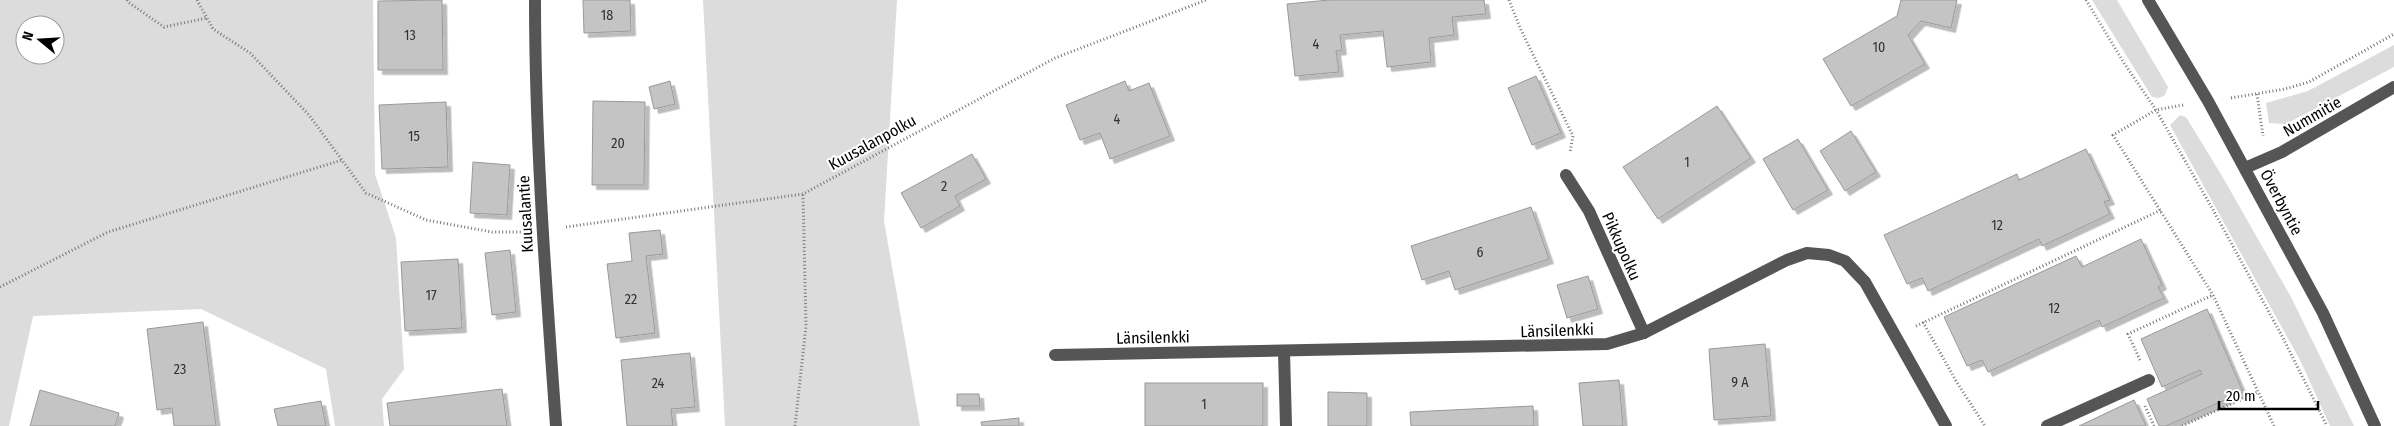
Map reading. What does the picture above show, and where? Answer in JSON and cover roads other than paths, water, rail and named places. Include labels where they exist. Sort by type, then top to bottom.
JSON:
[{"type":"street","name":"Kuusalantie","points":[[535,0],[535,94],[542,230],[556,426]]},
{"type":"street","name":"Överbyntie","points":[[2148,0],[2208,101],[2323,313],[2375,426]]},
{"type":"street","name":"Nummitie","points":[[2245,168],[2266,159],[2394,87]]},
{"type":"street","name":"Pikkupolku","points":[[1566,175],[1589,211],[1644,333]]},
{"type":"street","name":"Länsilenkki","points":[[1055,355],[1284,352],[1607,344],[1644,333],[1787,260],[1808,254],[1829,254],[1845,261],[1865,282],[1946,426]]},
{"type":"street","points":[[1284,352],[1286,426]]},
{"type":"street","points":[[2047,426],[2149,380]]}]
